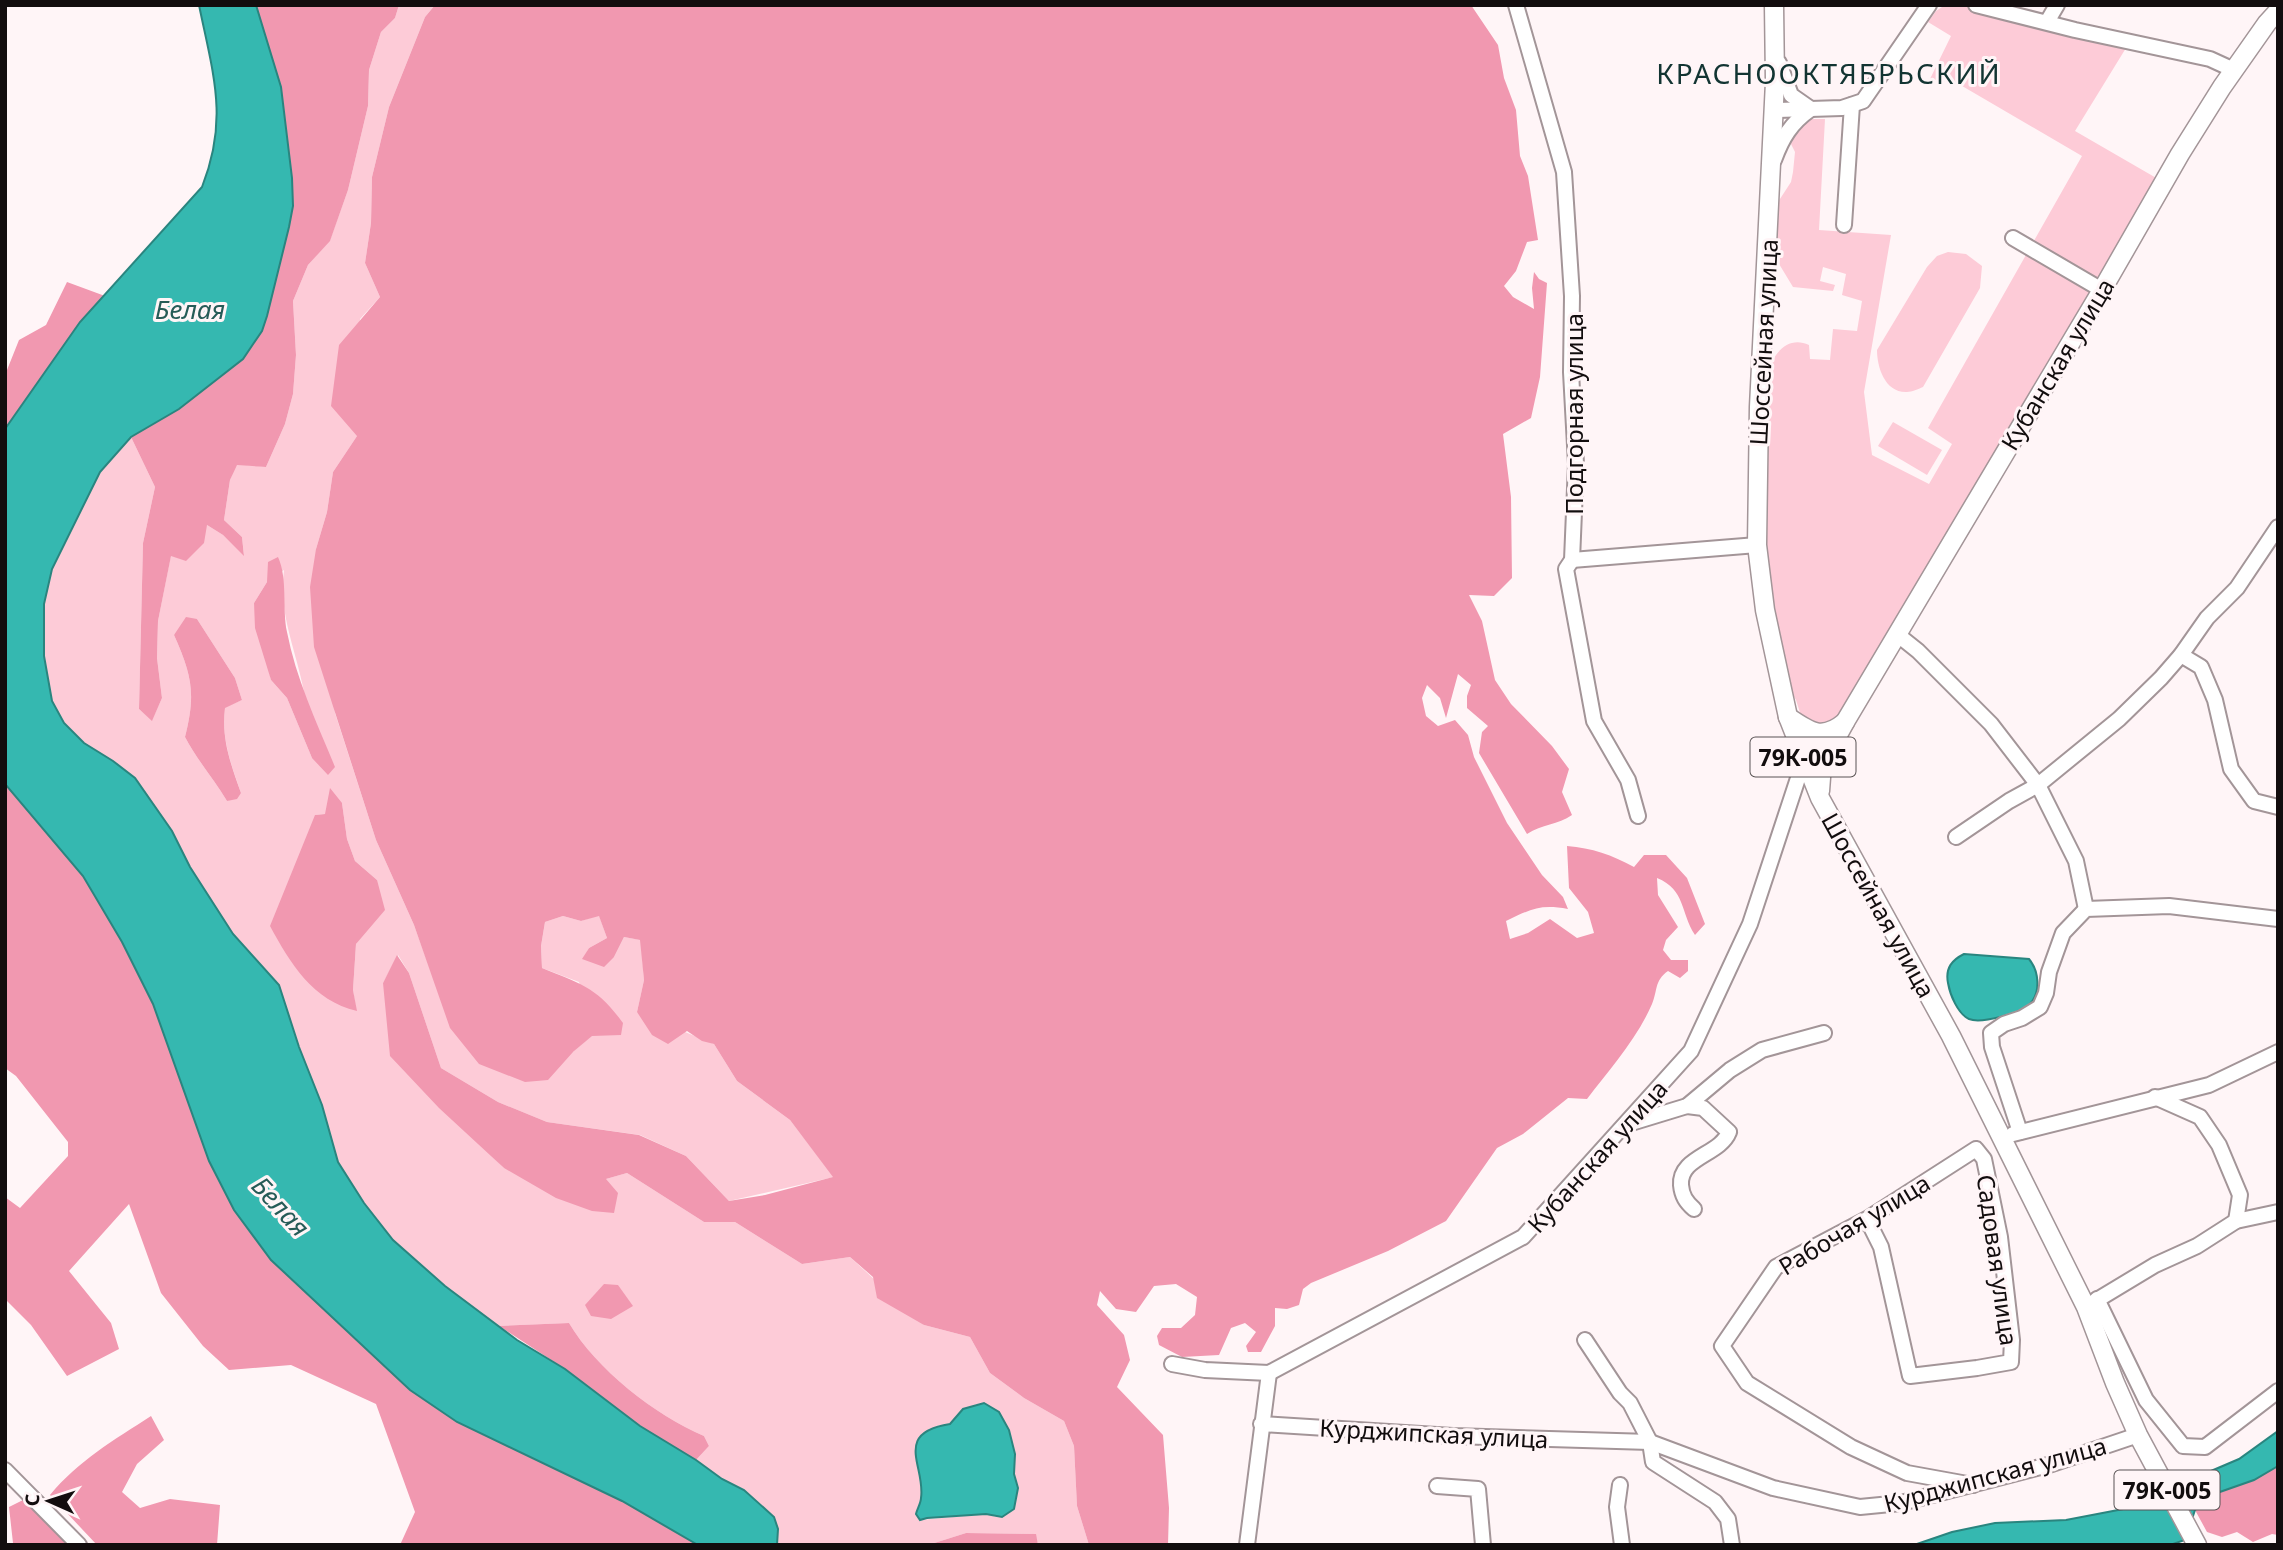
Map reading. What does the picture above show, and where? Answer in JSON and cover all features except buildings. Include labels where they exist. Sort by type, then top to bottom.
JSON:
[{"type":"main road","name":"Шоссейная улица","points":[[1774,5],[1776,48],[1758,432],[1757,545],[1765,610],[1788,717],[1821,798],[1951,1036],[2000,1138],[2091,1303],[2115,1383],[2138,1435],[2197,1545]]},
{"type":"main road","name":"Кубанская улица","points":[[1845,722],[2180,154],[2234,70],[2274,22]]},
{"type":"main road","points":[[1788,717],[1804,729],[1818,733],[1833,730],[1845,722]]},
{"type":"main road","points":[[1804,760],[1845,722]]},
{"type":"main road","points":[[1821,798],[1822,764],[1845,722]]},
{"type":"street","name":"Подгорная улица","points":[[1516,5],[1564,172],[1572,296],[1576,464],[1572,560],[1566,569],[1594,721],[1628,780],[1638,816]]},
{"type":"street","points":[[1774,110],[1842,108],[1863,101],[1929,5]]},
{"type":"street","points":[[1976,5],[2210,59],[2234,70]]},
{"type":"street","points":[[2047,22],[2057,5]]},
{"type":"street","points":[[1776,48],[1781,71],[1791,95],[1811,109]]},
{"type":"street","points":[[1844,225],[1852,105]]},
{"type":"street","points":[[1772,165],[1785,134],[1800,116],[1811,109]]},
{"type":"street","points":[[2013,238],[2102,290]]},
{"type":"street","points":[[1956,837],[2038,785],[2119,719],[2181,655],[2207,618],[2237,588],[2278,527]]},
{"type":"street","points":[[1572,560],[1757,545]]},
{"type":"street","points":[[1898,635],[1918,651],[1992,724],[2038,785],[2076,861],[2086,909]]},
{"type":"street","points":[[2181,655],[2201,667],[2215,700],[2231,769],[2254,801],[2278,807]]},
{"type":"street","name":"Кубанская улица","points":[[1269,1373],[1523,1237],[1691,1051],[1750,924],[1804,760]]},
{"type":"street","points":[[2020,1132],[1992,1047],[1991,1033],[2040,1007],[2063,933],[2086,909],[2169,906],[2278,919]]},
{"type":"street","points":[[1627,1124],[1686,1105],[1749,1056],[1824,1033]]},
{"type":"street","points":[[2000,1138],[2208,1085],[2278,1052]]},
{"type":"street","points":[[2155,1097],[2200,1117],[2219,1145],[2240,1195],[2236,1221]]},
{"type":"street","points":[[1686,1105],[1703,1108],[1729,1132],[1719,1145],[1684,1170],[1681,1188],[1685,1201],[1694,1209]]},
{"type":"street","name":"Садовая улица","points":[[1867,1219],[1881,1247],[1910,1376],[2011,1362],[2012,1340],[2000,1237],[1984,1158],[1976,1149]]},
{"type":"street","name":"Рабочая улица","points":[[1973,1485],[1907,1473],[1851,1447],[1748,1384],[1723,1346],[1776,1267],[1867,1219],[1976,1149]]},
{"type":"street","points":[[2278,1212],[2236,1221],[2197,1246],[2155,1265],[2091,1303],[2146,1400],[2183,1446],[2205,1447],[2278,1391]]},
{"type":"street","points":[[1586,1340],[1620,1393],[1630,1402],[1650,1442],[1653,1462],[1715,1502],[1728,1519],[1732,1545]]},
{"type":"street","points":[[1172,1364],[1205,1370],[1269,1373],[1247,1545]]},
{"type":"street","name":"Курджипская улица","points":[[1261,1424],[1453,1436],[1650,1442],[1773,1488],[1860,1507],[1902,1503],[1973,1485],[2052,1464],[2138,1435]]},
{"type":"street","points":[[5,1470],[79,1545]]},
{"type":"street","points":[[1620,1485],[1617,1507],[1622,1545]]},
{"type":"street","points":[[1437,1486],[1478,1489],[1483,1545]]},
{"type":"shaded area","points":[[256,5],[399,5],[395,18],[381,32],[369,70],[368,106],[348,190],[330,241],[308,265],[293,301],[296,355],[293,394],[285,424],[266,467],[237,465],[230,480],[224,520],[242,537],[244,556],[223,535],[207,525],[204,543],[186,561],[171,556],[158,621],[157,658],[162,698],[152,721],[139,709],[143,543],[155,487],[131,437],[179,409],[243,359],[267,316],[293,206],[281,87]]},
{"type":"shaded area","points":[[399,5],[435,5],[425,17],[389,107],[372,177],[371,223],[365,263],[380,297],[360,319],[357,436],[333,472],[327,512],[316,549],[335,713],[376,840],[414,925],[431,972],[573,1052],[592,1035],[579,982],[542,968],[541,946],[545,922],[563,916],[581,921],[599,915],[607,938],[589,948],[583,959],[614,957],[624,937],[641,940],[644,980],[637,1012],[714,1044],[737,1081],[790,1120],[834,1177],[729,1201],[686,1156],[640,1135],[547,1122],[498,1102],[441,1068],[409,973],[398,955],[383,983],[479,1143],[504,1168],[606,1179],[627,1173],[704,1222],[735,1222],[802,1264],[850,1257],[924,1325],[970,1337],[990,1373],[1024,1398],[1064,1421],[1074,1446],[1077,1506],[1089,1545],[1038,1545],[1035,1534],[966,1533],[928,1545],[777,1545],[778,1529],[744,1490],[722,1479],[696,1460],[709,1446],[704,1436],[666,1416],[628,1389],[595,1357],[569,1323],[499,1326],[445,1286],[393,1240],[364,1203],[338,1162],[322,1105],[278,985],[233,934],[190,867],[172,831],[135,778],[84,743],[64,723],[52,701],[44,656],[44,604],[52,569],[100,472],[131,437],[155,487],[143,543],[139,709],[152,720],[162,698],[157,658],[158,621],[171,555],[207,525],[223,535],[244,555],[242,537],[224,520],[230,480],[236,464],[266,467],[285,424],[293,394],[296,355],[293,301],[308,265],[330,240],[348,190],[368,106],[369,70],[381,32],[395,18]],"holes":[[[284,570],[285,615],[305,696],[312,758],[287,698],[271,680],[254,603],[267,582]],[[197,619],[235,678],[242,700],[225,707],[224,729],[241,793],[227,801],[185,737],[190,709],[190,685],[185,662],[174,635]],[[342,803],[347,839],[355,861],[377,880],[364,932],[356,944],[353,990],[356,1010],[315,815],[325,814]],[[963,1409],[1015,1454],[1014,1474],[1018,1488],[1014,1509],[1002,1517],[986,1514],[920,1520],[916,1514],[936,1426],[950,1424]]]},
{"type":"shaded area","points":[[435,5],[1471,5],[1498,45],[1504,78],[1516,110],[1520,156],[1528,176],[1538,240],[1527,242],[1516,271],[1504,286],[1513,297],[1534,309],[1534,272],[1539,279],[1547,283],[1540,377],[1531,418],[1503,434],[1511,497],[1512,578],[1494,596],[1469,595],[1482,621],[1495,680],[1511,704],[1552,746],[1569,769],[1562,792],[1572,815],[1527,834],[1479,753],[1482,732],[1488,726],[1467,708],[1471,685],[1458,674],[1446,718],[1440,698],[1427,685],[1422,698],[1426,716],[1438,726],[1455,720],[1468,735],[1474,757],[1507,823],[1542,875],[1563,897],[1568,909],[1536,909],[1506,921],[1510,939],[1528,933],[1550,919],[1577,938],[1594,933],[1588,912],[1569,888],[1567,846],[1602,853],[1634,867],[1644,855],[1666,855],[1687,878],[1705,924],[1695,935],[1678,895],[1657,878],[1658,895],[1678,927],[1666,940],[1663,950],[1671,960],[1688,960],[1688,971],[1680,978],[1668,971],[1660,978],[1652,1004],[1639,1030],[1587,1099],[1568,1098],[1523,1134],[1497,1148],[1446,1221],[1388,1251],[1311,1283],[1303,1289],[1299,1305],[1287,1309],[1275,1308],[1275,1326],[1261,1352],[1248,1352],[1246,1346],[1256,1332],[1245,1323],[1231,1328],[1219,1355],[1182,1357],[1159,1345],[1157,1336],[1162,1328],[1181,1328],[1195,1315],[1197,1297],[1176,1284],[1154,1286],[1136,1312],[1116,1309],[1100,1291],[1097,1305],[1124,1335],[1130,1360],[1117,1387],[1163,1435],[1169,1508],[1168,1545],[1089,1545],[1077,1506],[1074,1446],[1064,1421],[1024,1398],[990,1373],[970,1337],[924,1325],[877,1298],[873,1277],[850,1257],[802,1264],[735,1222],[704,1222],[627,1173],[606,1179],[618,1193],[614,1213],[592,1211],[556,1198],[504,1168],[439,1108],[390,1056],[383,983],[397,955],[409,973],[441,1068],[498,1102],[547,1122],[639,1135],[686,1156],[729,1201],[765,1195],[833,1177],[790,1120],[737,1081],[714,1044],[702,1041],[687,1031],[668,1044],[652,1035],[637,1012],[644,980],[640,940],[624,937],[614,957],[604,967],[582,959],[589,948],[607,938],[599,916],[581,921],[563,916],[545,922],[541,946],[542,968],[578,983],[605,1001],[623,1023],[621,1035],[592,1036],[573,1052],[548,1080],[525,1082],[479,1064],[450,1028],[414,925],[376,840],[314,647],[310,587],[333,472],[357,436],[331,406],[339,345],[380,297],[365,263],[371,223],[372,177],[389,107],[425,17]]},
{"type":"shaded area","points":[[1945,5],[1961,5],[2126,48],[2075,131],[2158,179],[1841,718],[1830,727],[1803,722],[1796,700],[1787,685],[1770,603],[1765,543],[1768,374],[1777,354],[1787,345],[1794,343],[1809,345],[1810,359],[1830,360],[1833,329],[1857,331],[1862,301],[1842,295],[1846,274],[1823,267],[1820,281],[1835,285],[1833,291],[1793,287],[1773,254],[1776,205],[1791,182],[1793,172],[1795,152],[1791,144],[1792,134],[1808,119],[1825,119],[1819,230],[1891,235],[1864,392],[1872,455],[1929,484],[1952,444],[1928,428],[2082,156],[1957,83],[1930,79],[1951,36],[1928,22],[1936,11]]},
{"type":"shaded area","points":[[1948,252],[1966,254],[1982,266],[1980,288],[1923,387],[1909,392],[1899,391],[1884,378],[1877,350],[1927,267],[1937,256]]},
{"type":"shaded area","points":[[67,282],[105,296],[80,322],[5,429],[5,375],[19,340],[46,325]]},
{"type":"shaded area","points":[[1893,422],[1942,450],[1927,475],[1878,446]]},
{"type":"shaded area","points":[[278,557],[283,575],[286,623],[291,649],[308,701],[335,767],[328,775],[312,758],[287,698],[271,680],[255,628],[254,603],[267,582],[268,562]]},
{"type":"shaded area","points":[[186,617],[197,619],[235,678],[242,700],[225,708],[224,719],[228,751],[241,793],[237,799],[227,801],[185,737],[190,709],[190,685],[185,662],[174,635]]},
{"type":"shaded area","points":[[5,784],[83,876],[122,942],[153,1004],[209,1161],[234,1210],[344,1329],[410,1390],[457,1422],[622,1501],[698,1545],[400,1545],[415,1512],[376,1404],[291,1365],[229,1370],[203,1346],[161,1293],[129,1204],[69,1271],[111,1323],[119,1349],[67,1376],[31,1325],[5,1299],[5,1197],[20,1208],[68,1156],[68,1142],[16,1076],[5,1068]]},
{"type":"shaded area","points":[[330,788],[342,803],[347,839],[355,861],[377,880],[385,910],[356,944],[353,990],[357,1011],[328,999],[304,979],[270,926],[315,815],[325,814]]},
{"type":"shaded area","points":[[604,1284],[618,1285],[633,1306],[611,1319],[591,1316],[585,1305]]},
{"type":"shaded area","points":[[569,1323],[595,1357],[628,1389],[666,1416],[704,1436],[709,1446],[696,1460],[640,1426],[565,1369],[499,1326]]},
{"type":"shaded area","points":[[151,1416],[164,1440],[137,1464],[122,1492],[140,1508],[170,1499],[220,1505],[217,1545],[97,1545],[50,1495],[85,1461]]},
{"type":"shaded area","points":[[2278,1466],[2278,1535],[2272,1534],[2253,1542],[2237,1532],[2222,1537],[2207,1532],[2195,1510],[2217,1493],[2254,1480]]},
{"type":"shaded area","points":[[23,1500],[30,1501],[75,1545],[9,1545],[13,1543],[9,1507]]},
{"type":"shaded area","points":[[966,1533],[1036,1534],[1038,1545],[928,1545]]},
{"type":"water","name":"Белая","points":[[199,5],[256,5],[281,87],[292,178],[293,206],[289,227],[262,331],[243,359],[179,409],[131,437],[100,472],[52,569],[44,604],[44,656],[52,701],[64,723],[84,743],[135,778],[172,831],[190,867],[233,934],[279,985],[322,1105],[338,1162],[364,1203],[393,1240],[445,1286],[517,1340],[565,1369],[640,1426],[722,1479],[744,1490],[774,1517],[778,1529],[777,1545],[698,1545],[622,1501],[457,1422],[410,1390],[271,1260],[234,1210],[209,1161],[153,1004],[122,942],[83,876],[5,784],[5,429],[80,322],[202,187],[215,140],[217,118],[213,75]]},
{"type":"water","points":[[1964,954],[2029,959],[2035,969],[2037,981],[2034,999],[2019,1011],[2001,1017],[1975,1020],[1965,1017],[1958,1009],[1947,978],[1950,965]]},
{"type":"water","points":[[984,1403],[999,1412],[1009,1430],[1015,1454],[1014,1474],[1018,1488],[1014,1509],[1002,1517],[986,1514],[920,1520],[916,1514],[921,1500],[917,1443],[922,1435],[932,1428],[950,1424],[963,1409]]},
{"type":"water","points":[[2278,1431],[2278,1466],[2254,1480],[2217,1493],[2195,1510],[2185,1540],[2170,1545],[1914,1545],[1952,1532],[1995,1523],[2066,1520],[2139,1506],[2239,1459]]},
{"type":"district","name":"КРАСНООКТЯБРЬСКИЙ","points":[[1829,73]]}]
